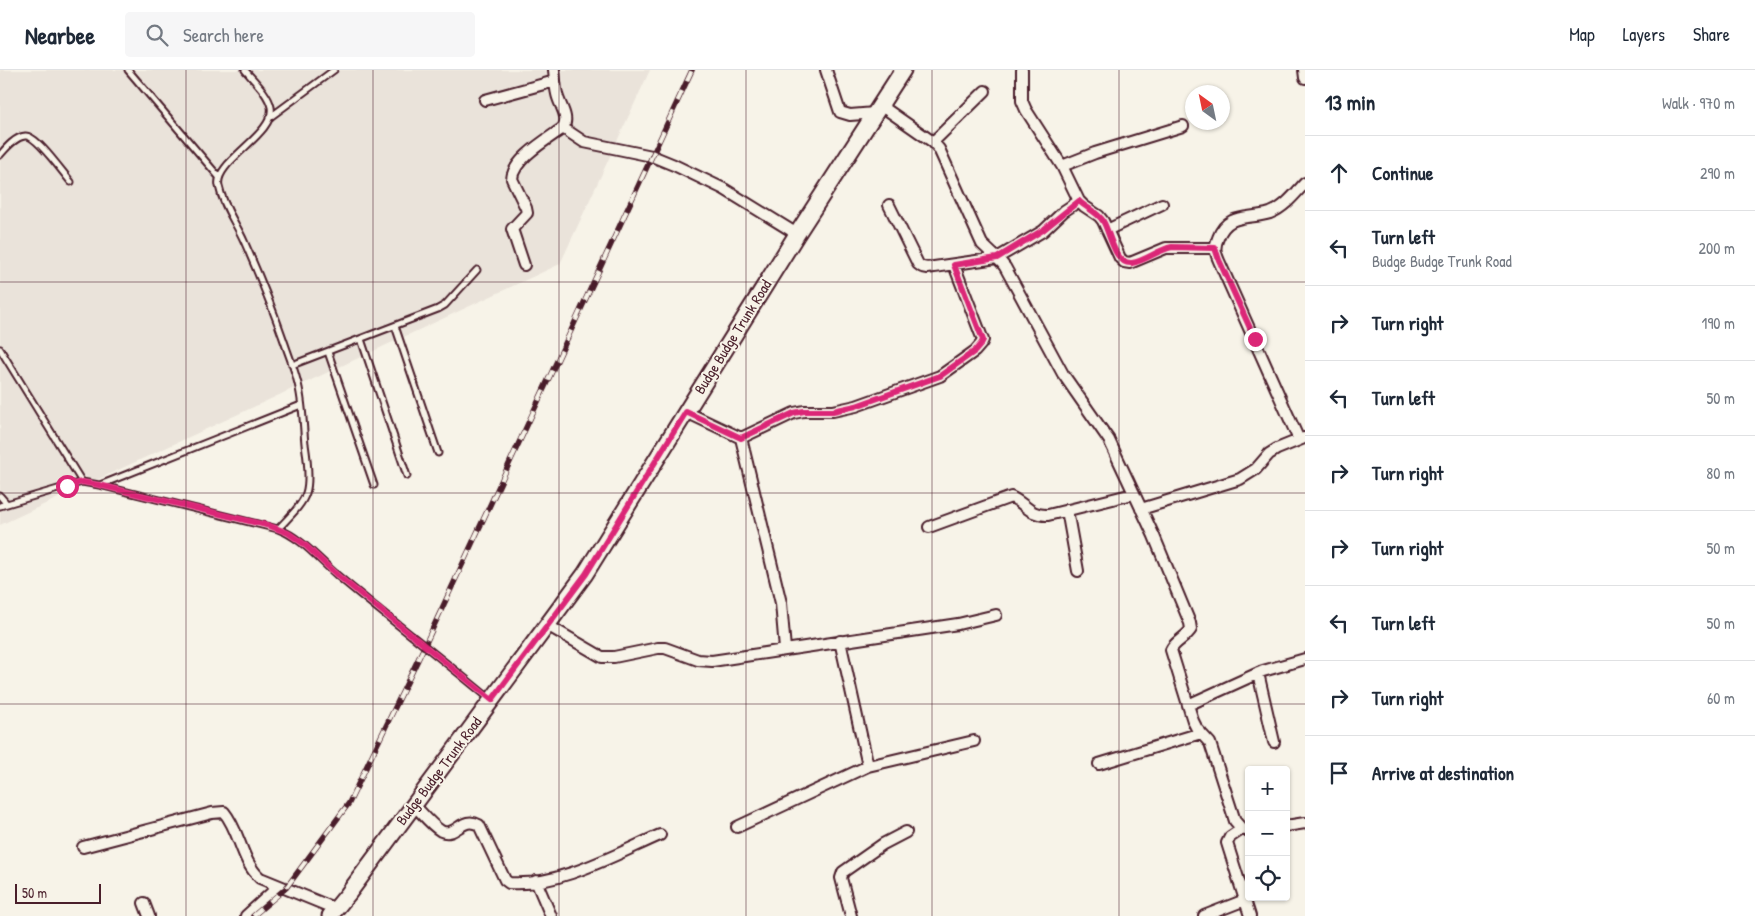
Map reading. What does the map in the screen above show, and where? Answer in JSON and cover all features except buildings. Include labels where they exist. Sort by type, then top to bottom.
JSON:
[{"type":"main road","name":"Budge Budge Trunk Road","points":[[333,912],[586,574],[797,234],[903,70]]},
{"type":"street","points":[[826,70],[840,112],[850,115],[878,109],[933,142],[944,157],[982,244],[1005,267],[1063,374],[1104,431],[1154,536],[1192,629],[1188,635],[1173,645],[1171,650],[1193,721],[1210,743],[1234,821],[1245,830],[1230,837],[1227,843],[1245,900],[1204,916]]},
{"type":"street","points":[[1022,70],[1022,101],[1026,110],[1062,166],[1079,201],[1099,216],[1120,258],[1124,262],[1130,263],[1166,248],[1215,248]]},
{"type":"street","points":[[1304,70],[1305,78]]},
{"type":"street","points":[[485,100],[555,75],[557,96],[566,123],[563,128],[525,156],[512,174],[512,179],[527,214],[512,229],[524,265]]},
{"type":"street","points":[[933,142],[985,92]]},
{"type":"street","points":[[1062,166],[1095,153],[1183,126]]},
{"type":"street","points":[[563,128],[584,142],[652,156],[674,164],[724,189],[797,234]]},
{"type":"street","points":[[1141,510],[1240,479],[1256,469],[1269,454],[1283,445],[1302,439],[1215,248],[1222,228],[1227,224],[1233,220],[1270,213],[1276,210],[1287,202],[1305,183]]},
{"type":"street","points":[[889,205],[918,264],[927,268],[997,258],[1037,235],[1079,201]]},
{"type":"street","points":[[1107,230],[1162,204]]},
{"type":"street","points":[[741,438],[794,413],[833,411],[856,406],[918,385],[948,372],[975,351],[983,340],[954,265]]},
{"type":"street","points":[[686,412],[741,438]]},
{"type":"street","points":[[741,438],[781,603],[785,650]]},
{"type":"street","points":[[929,527],[1011,497],[1036,514],[1048,515],[1133,494]]},
{"type":"street","points":[[1068,510],[1078,571]]},
{"type":"street","points":[[547,625],[602,657],[614,657],[665,648],[698,660],[712,660],[958,624],[996,615]]},
{"type":"street","points":[[840,641],[868,766]]},
{"type":"street","points":[[1188,704],[1258,673],[1305,659]]},
{"type":"street","points":[[1258,673],[1274,742]]},
{"type":"street","points":[[1099,764],[1202,734]]},
{"type":"street","points":[[738,826],[868,766],[974,740]]},
{"type":"street","points":[[414,805],[445,832],[451,832],[468,822],[479,825],[505,880],[509,883],[517,884],[558,877],[579,870],[660,834]]},
{"type":"street","points":[[83,847],[212,813],[224,812],[255,873],[260,878],[333,912]]},
{"type":"street","points":[[1290,825],[1305,823]]},
{"type":"street","points":[[851,916],[841,878],[843,872],[883,844],[906,832]]},
{"type":"street","points":[[536,881],[551,916]]},
{"type":"street","points":[[246,916],[279,886]]},
{"type":"street","points":[[1245,901],[1250,916]]},
{"type":"street","points":[[144,903],[149,916]]},
{"type":"lane","points":[[128,70],[219,177]]},
{"type":"lane","points":[[244,70],[267,98],[272,108],[269,118],[261,131],[226,167],[219,177],[218,183],[222,197],[240,232],[266,292],[297,379],[307,458],[306,495],[278,529]]},
{"type":"lane","points":[[269,118],[334,70]]},
{"type":"lane","points":[[0,154],[16,140],[24,136],[30,136],[40,144],[71,182]]},
{"type":"lane","points":[[292,365],[429,314],[445,305],[477,270]]},
{"type":"lane","points":[[395,326],[438,453]]},
{"type":"lane","points":[[361,339],[406,476]]},
{"type":"lane","points":[[0,350],[82,482]]},
{"type":"lane","points":[[328,352],[374,485]]},
{"type":"lane","points":[[99,485],[301,405]]},
{"type":"lane","points":[[0,506],[82,482],[278,529],[288,533],[304,544],[337,575],[492,700]]},
{"type":"lane","points":[[0,496],[7,504]]},
{"type":"shaded area","points":[[0,70],[650,70],[560,264],[0,525]]},
{"type":"railway","points":[[253,916],[286,888],[349,803],[425,645],[692,70]]},
{"type":"route","points":[[67,486],[82,482],[99,485],[270,526],[288,533],[304,544],[337,575],[492,700],[586,574],[686,412],[741,438],[794,413],[833,411],[856,406],[918,385],[948,372],[975,351],[983,340],[954,265],[997,258],[1031,239],[1079,201],[1104,221],[1115,250],[1124,262],[1138,261],[1172,247],[1215,248],[1255,339]]}]
